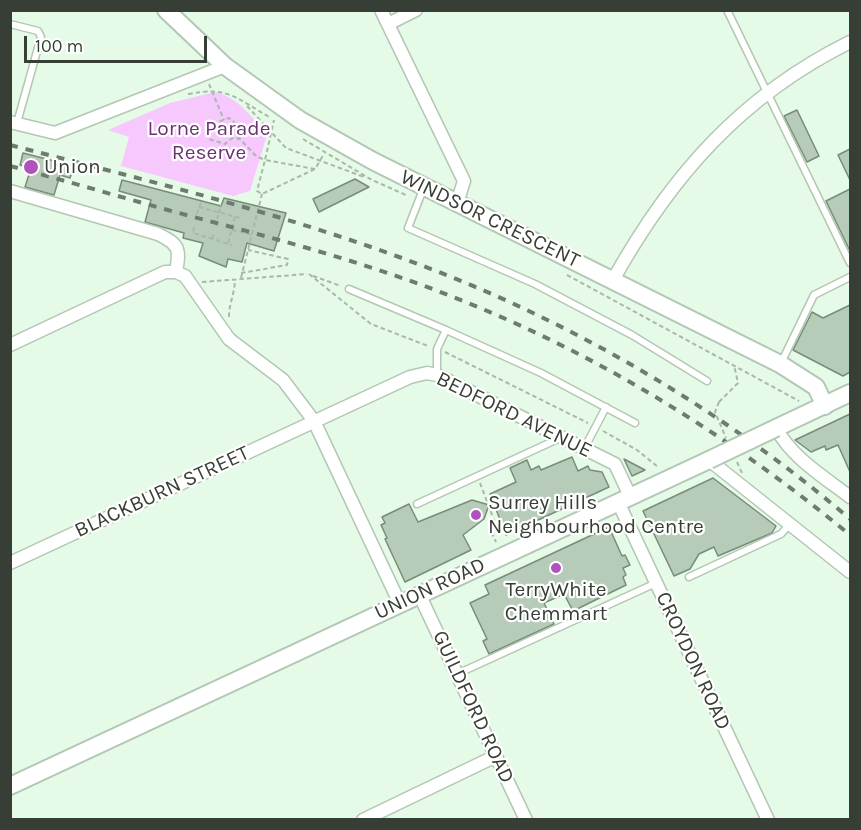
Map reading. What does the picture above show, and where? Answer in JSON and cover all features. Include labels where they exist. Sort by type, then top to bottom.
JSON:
[{"type":"main road","name":"WINDSOR CRESCENT","points":[[166,10],[225,66],[300,120],[422,194],[457,203],[780,364],[816,387],[825,406]]},
{"type":"main road","name":"UNION ROAD","points":[[10,786],[850,393]]},
{"type":"street","points":[[381,10],[464,181],[457,203]]},
{"type":"street","points":[[388,24],[416,10]]},
{"type":"street","points":[[613,280],[648,219],[684,172],[728,127],[795,72],[850,42]]},
{"type":"street","points":[[14,123],[55,133],[225,66]]},
{"type":"street","points":[[10,191],[158,234],[174,243],[179,252],[176,272]]},
{"type":"street","points":[[10,345],[165,272],[176,272],[185,276],[202,304],[229,339],[283,380],[314,421],[400,604]]},
{"type":"street","name":"BEDFORD AVENUE","points":[[314,421],[410,377],[427,373],[437,375],[615,464],[624,499]]},
{"type":"street","name":"BLACKBURN STREET","points":[[10,563],[314,421]]},
{"type":"street","points":[[776,428],[783,442],[796,455],[850,497]]},
{"type":"street","points":[[709,460],[850,572]]},
{"type":"street","name":"CROYDON ROAD","points":[[624,499],[657,583],[768,819]]},
{"type":"street","name":"GUILDFORD ROAD","points":[[419,594],[526,819]]},
{"type":"street","points":[[363,819],[496,756]]},
{"type":"lane","points":[[727,10],[850,263]]},
{"type":"lane","points":[[10,24],[38,31],[41,37],[14,123]]},
{"type":"lane","points":[[422,194],[408,228],[534,284],[632,335],[707,381]]},
{"type":"lane","points":[[780,364],[814,295],[850,277]]},
{"type":"lane","points":[[349,290],[542,373],[635,423]]},
{"type":"lane","points":[[437,375],[437,349],[446,330]]},
{"type":"lane","points":[[583,449],[606,407]]},
{"type":"lane","points":[[417,504],[560,438]]},
{"type":"lane","points":[[689,577],[781,534],[791,524]]},
{"type":"lane","points":[[457,675],[657,583]]},
{"type":"path","points":[[205,74],[224,120]]},
{"type":"path","points":[[179,96],[211,90],[229,93],[274,120],[266,160],[256,191],[262,194]]},
{"type":"path","points":[[246,104],[286,148],[372,180],[422,194]]},
{"type":"path","points":[[240,139],[232,138],[225,144],[209,140],[209,125],[229,118],[234,123],[240,139],[256,156],[315,169]]},
{"type":"path","points":[[294,133],[372,180]]},
{"type":"path","points":[[262,194],[315,169],[324,153]]},
{"type":"path","points":[[241,278],[262,194]]},
{"type":"path","points":[[198,214],[201,200]]},
{"type":"path","points":[[218,219],[221,206]]},
{"type":"path","points":[[200,207],[240,218],[219,213]]},
{"type":"path","points":[[228,243],[236,217]]},
{"type":"path","points":[[194,227],[193,233],[228,243],[232,245],[212,239],[214,233]]},
{"type":"path","points":[[232,230],[252,235]]},
{"type":"path","points":[[241,273],[286,265],[288,259],[248,250]]},
{"type":"path","points":[[564,273],[800,401]]},
{"type":"path","points":[[192,285],[206,281],[309,274],[349,290]]},
{"type":"path","points":[[309,274],[371,324],[437,349],[595,427],[637,450],[658,467]]},
{"type":"path","points":[[229,339],[228,311],[235,292],[235,279]]},
{"type":"path","points":[[719,402],[738,383],[738,376],[732,363]]},
{"type":"path","points":[[476,476],[494,520],[491,531],[502,556]]},
{"type":"green space","name":"Lorne Parade Reserve","points":[[215,92],[238,103],[267,135],[250,191],[233,196],[121,166],[129,137],[108,130],[170,103]]},
{"type":"building","points":[[797,110],[819,156],[807,162],[784,116]]},
{"type":"building","points":[[850,149],[850,180],[838,155]]},
{"type":"building","points":[[23,153],[74,166],[70,178],[60,175],[54,195],[25,187],[31,168],[20,165]]},
{"type":"building","points":[[355,179],[369,187],[319,212],[313,199]]},
{"type":"building","points":[[122,180],[221,206],[224,198],[286,213],[274,251],[247,243],[242,262],[228,259],[226,267],[199,256],[203,243],[183,238],[184,233],[145,222],[151,200],[119,191]]},
{"type":"building","points":[[850,189],[850,251],[826,201]]},
{"type":"building","points":[[850,305],[850,372],[843,376],[793,350],[812,312],[823,318]]},
{"type":"building","points":[[850,414],[850,472],[838,445],[826,450],[825,446],[811,452],[795,440]]},
{"type":"building","points":[[572,457],[578,471],[588,466],[590,470],[602,472],[609,487],[506,535],[490,494],[516,482],[510,468],[527,460],[531,470],[539,466],[541,470]]},
{"type":"building","points":[[624,459],[645,470],[632,476]]},
{"type":"building","points":[[713,478],[776,526],[772,533],[718,556],[714,547],[699,554],[690,569],[674,576],[643,511]]},
{"type":"building","points":[[472,500],[489,505],[484,519],[463,535],[471,550],[405,582],[385,539],[387,538],[381,525],[385,523],[382,517],[409,504],[418,522]]},
{"type":"building","points":[[609,527],[622,556],[625,555],[630,565],[623,568],[626,585],[573,611],[564,594],[544,603],[554,624],[489,654],[483,641],[487,639],[470,603],[489,594],[485,585]]},
{"type":"railway","points":[[10,145],[298,223],[411,261],[466,283],[568,330],[667,386],[762,449],[850,519]]},
{"type":"railway","points":[[10,166],[288,242],[416,283],[503,318],[556,342],[659,399],[757,463],[850,535]]},
{"type":"place","name":"Union","points":[[31,167]]},
{"type":"place","name":"Surrey Hills Neighbourhood Centre","points":[[476,515]]},
{"type":"place","name":"TerryWhite Chemmart","points":[[556,568]]}]
